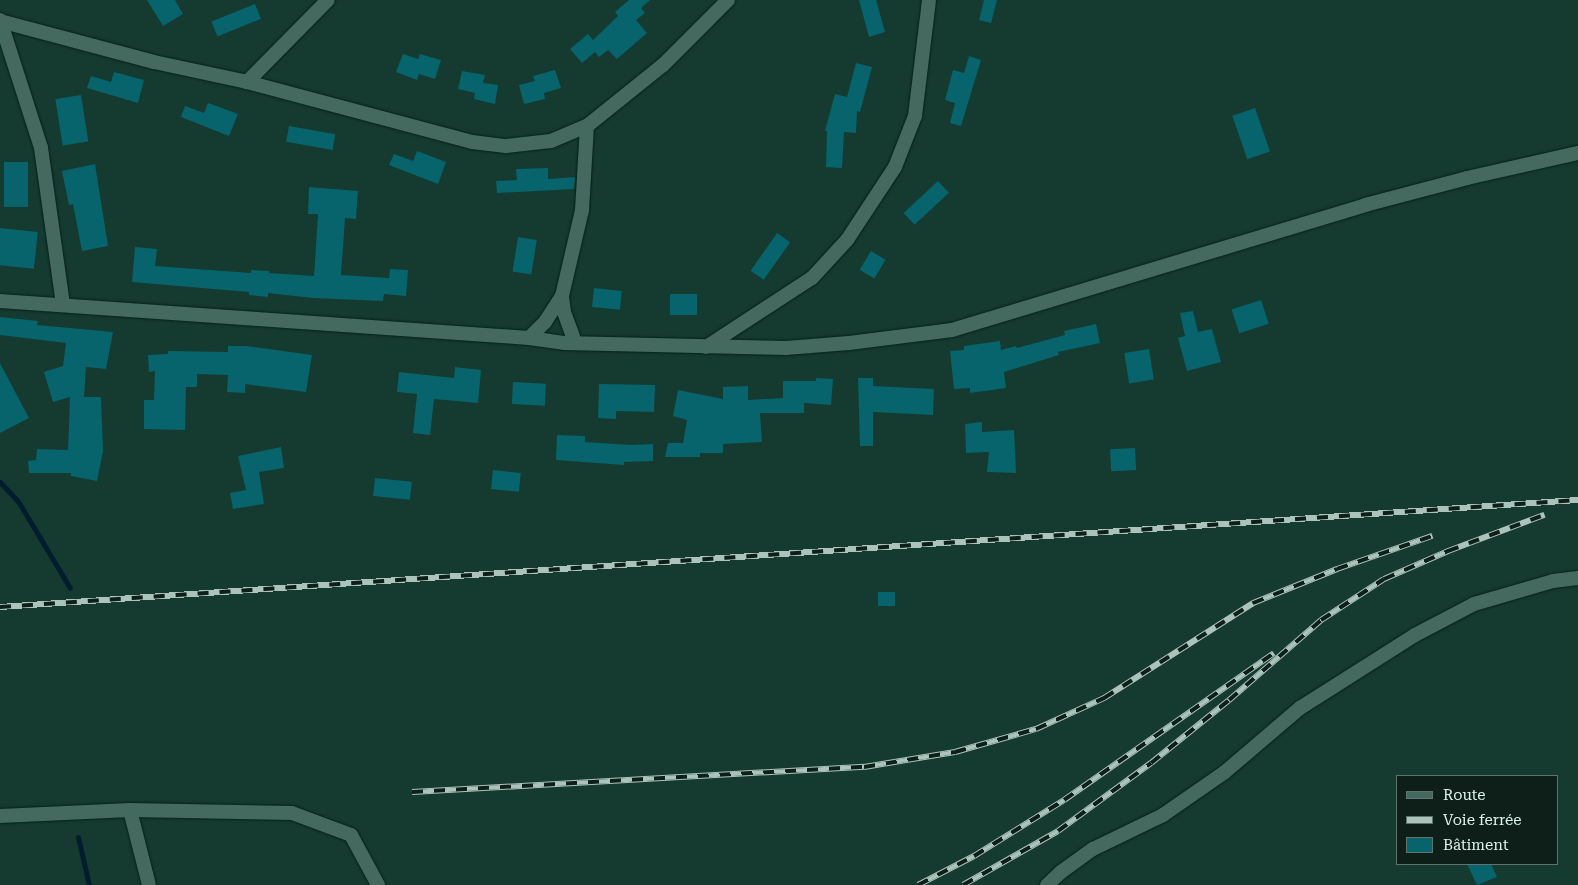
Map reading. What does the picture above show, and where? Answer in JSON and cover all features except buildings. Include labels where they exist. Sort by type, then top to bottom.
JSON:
[{"type":"street","points":[[247,82],[328,0]]},
{"type":"street","points":[[0,21],[154,62],[247,82],[472,142],[506,146],[551,141],[587,126],[664,65],[728,0]]},
{"type":"street","points":[[706,347],[812,278],[847,240],[895,167],[915,116],[929,0]]},
{"type":"street","points":[[0,21],[41,148],[63,304]]},
{"type":"street","points":[[530,338],[545,322],[562,296],[582,210],[587,126]]},
{"type":"street","points":[[0,301],[530,338],[575,343],[786,348],[952,330],[1365,205],[1467,178],[1578,153]]},
{"type":"street","points":[[562,296],[564,312],[575,343]]},
{"type":"street","points":[[1047,885],[1061,872],[1093,849],[1163,816],[1225,772],[1300,708],[1415,635],[1474,604],[1553,581],[1578,578]]},
{"type":"street","points":[[130,810],[150,885]]},
{"type":"street","points":[[0,816],[130,810],[292,813],[351,835],[378,885]]},
{"type":"waterway","points":[[0,482],[18,501],[70,588]]},
{"type":"waterway","points":[[78,837],[89,885]]},
{"type":"railway","points":[[0,607],[1578,500]]},
{"type":"railway","points":[[963,885],[1058,831],[1151,763],[1229,700],[1321,620],[1384,579],[1448,551],[1544,515]]},
{"type":"railway","points":[[412,792],[864,767],[955,752],[1036,729],[1104,698],[1253,603],[1337,569],[1432,536]]},
{"type":"railway","points":[[918,885],[974,856],[1064,800],[1274,653]]}]
